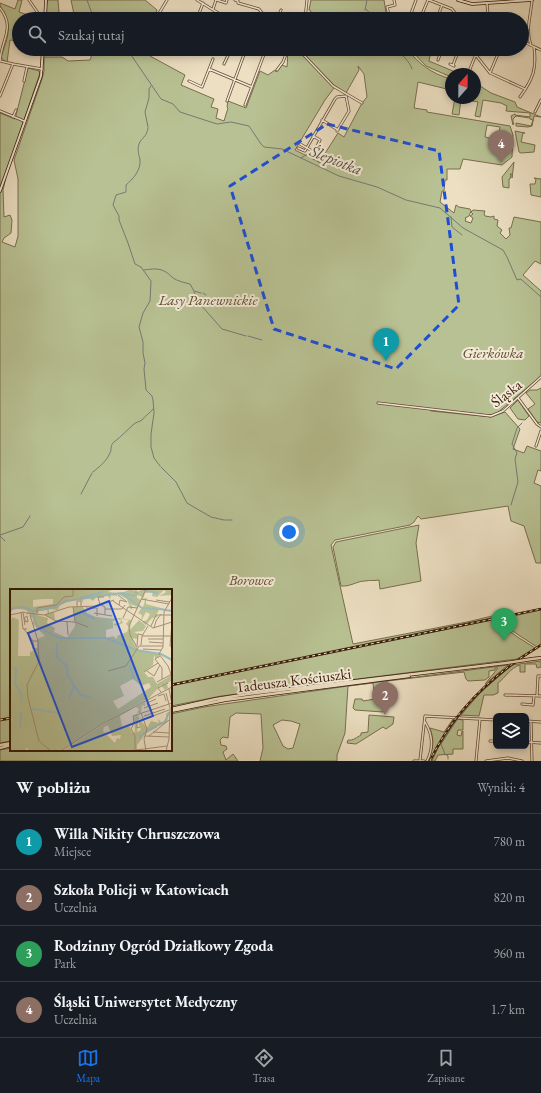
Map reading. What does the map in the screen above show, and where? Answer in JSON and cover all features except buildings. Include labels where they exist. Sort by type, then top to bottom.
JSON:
[{"type":"main road","name":"Tadeusza Kościuszki","points":[[172,710],[235,696],[541,659]]},
{"type":"main road","points":[[0,746],[10,744]]},
{"type":"street","points":[[29,0],[37,12]]},
{"type":"street","points":[[45,12],[46,0]]},
{"type":"street","points":[[160,12],[167,0]]},
{"type":"street","points":[[197,0],[217,12]]},
{"type":"street","points":[[213,9],[217,0],[229,5]]},
{"type":"street","points":[[235,0],[238,1],[238,3],[259,9],[261,12]]},
{"type":"street","points":[[306,12],[307,0]]},
{"type":"street","points":[[388,12],[387,7],[395,5],[394,0]]},
{"type":"street","points":[[412,12],[416,0]]},
{"type":"street","points":[[423,12],[429,0],[455,12]]},
{"type":"street","points":[[458,0],[468,4],[532,0],[529,25]]},
{"type":"street","points":[[200,12],[203,3]]},
{"type":"street","points":[[487,3],[488,12]]},
{"type":"street","points":[[440,12],[442,5]]},
{"type":"street","points":[[0,8],[7,21],[8,30],[1,61],[42,69]]},
{"type":"street","points":[[529,34],[532,45]]},
{"type":"street","points":[[529,44],[541,50]]},
{"type":"street","points":[[520,97],[532,77],[536,64],[534,47]]},
{"type":"street","points":[[0,191],[42,69],[43,56]]},
{"type":"street","points":[[224,64],[228,56]]},
{"type":"street","points":[[227,101],[243,56]]},
{"type":"street","points":[[245,104],[263,56]]},
{"type":"street","points":[[277,70],[285,56]]},
{"type":"street","points":[[305,56],[332,85],[346,95],[362,103]]},
{"type":"street","points":[[438,60],[439,56]]},
{"type":"street","points":[[452,65],[456,56]]},
{"type":"street","points":[[471,68],[476,56]]},
{"type":"street","points":[[477,56],[490,73],[525,89]]},
{"type":"street","points":[[490,73],[497,56]]},
{"type":"street","points":[[189,81],[202,87],[213,58]]},
{"type":"street","points":[[0,96],[13,64]]},
{"type":"street","points":[[24,81],[27,67]]},
{"type":"street","points":[[209,70],[252,87]]},
{"type":"street","points":[[298,148],[305,152],[335,99],[346,95]]},
{"type":"street","points":[[322,120],[338,130],[348,111],[346,95]]},
{"type":"street","points":[[536,112],[541,100]]},
{"type":"street","points":[[13,117],[16,110]]},
{"type":"street","points":[[0,111],[25,121]]},
{"type":"street","points":[[313,136],[320,140],[314,152]]},
{"type":"street","points":[[300,144],[328,160]]},
{"type":"street","points":[[309,155],[319,160],[320,155]]},
{"type":"street","name":"Śląska","points":[[378,403],[491,416],[501,412],[541,377]]},
{"type":"street","points":[[518,398],[541,428],[536,446]]},
{"type":"street","points":[[537,696],[538,676],[541,676]]},
{"type":"street","points":[[506,695],[541,696]]},
{"type":"street","points":[[522,704],[533,705],[534,696]]},
{"type":"street","points":[[420,760],[425,716],[493,720]]},
{"type":"street","points":[[476,761],[480,719]]},
{"type":"street","points":[[425,722],[432,736],[431,753],[427,761]]},
{"type":"street","points":[[532,761],[531,722],[541,722]]},
{"type":"street","points":[[531,743],[541,743]]},
{"type":"street","points":[[414,761],[424,761]]},
{"type":"street","points":[[486,761],[522,761]]},
{"type":"highlighted area","points":[[327,124],[439,151],[459,305],[396,369],[274,329],[230,186]]},
{"type":"green space","points":[[18,0],[22,0],[19,12],[12,12],[12,40],[10,40],[7,62],[5,62],[1,57],[7,38],[8,25],[0,3],[15,9]]},
{"type":"green space","points":[[47,0],[58,0],[59,12],[46,12]]},
{"type":"green space","points":[[71,0],[145,0],[157,10],[156,12],[74,12]]},
{"type":"green space","points":[[311,0],[384,0],[386,12],[311,12],[309,10]]},
{"type":"green space","name":"Lasy Panewnickie","points":[[91,56],[150,56],[185,75],[181,85],[214,99],[211,107],[218,109],[216,118],[224,121],[228,108],[228,101],[246,108],[260,71],[268,75],[275,70],[276,72],[282,65],[287,67],[288,56],[304,56],[334,88],[325,100],[295,150],[325,165],[330,159],[324,155],[338,133],[344,137],[362,103],[367,97],[364,74],[358,66],[359,70],[346,93],[334,85],[306,56],[413,56],[426,68],[445,77],[445,89],[418,82],[414,108],[427,110],[427,112],[510,126],[513,135],[512,157],[502,165],[463,159],[460,169],[447,169],[447,180],[445,180],[444,191],[442,191],[440,202],[454,213],[456,205],[470,209],[471,211],[469,216],[465,218],[465,221],[471,223],[473,218],[470,216],[473,214],[471,212],[473,210],[485,211],[485,216],[494,216],[494,219],[498,220],[497,226],[502,230],[500,233],[506,239],[510,235],[509,228],[511,228],[514,217],[541,222],[541,264],[535,261],[523,275],[541,291],[541,376],[496,414],[488,415],[431,409],[431,411],[491,417],[505,412],[520,429],[513,449],[524,453],[527,446],[541,451],[541,471],[538,470],[534,483],[541,486],[541,563],[536,563],[524,526],[511,521],[508,506],[421,519],[418,516],[410,525],[335,540],[331,545],[353,644],[467,622],[509,612],[506,615],[172,684],[172,589],[10,589],[10,717],[0,719],[0,113],[15,119],[28,68],[39,71],[40,73],[9,164],[3,190],[4,217],[10,215],[12,220],[11,233],[4,238],[2,242],[15,247],[18,236],[18,179],[14,160],[42,79],[44,71],[44,57],[62,57],[68,61],[90,60]],"holes":[[[487,125],[500,127],[498,140],[485,137]]]},
{"type":"green space","points":[[417,56],[430,56],[429,61],[446,68],[445,74],[426,66]]},
{"type":"green space","points":[[481,87],[491,93],[515,102],[517,107],[541,117],[534,116],[532,126],[528,127],[516,126],[516,123],[531,126],[533,120],[530,118],[516,116],[513,119],[513,125],[511,116],[515,114],[530,117],[530,113],[506,111],[507,106],[501,103],[483,100],[480,117],[475,116],[478,104],[481,104]]},
{"type":"green space","points":[[454,104],[460,104],[459,115],[452,114]]},
{"type":"green space","points":[[515,131],[525,133],[523,133],[521,142],[535,145],[534,152],[519,152]]},
{"type":"green space","points":[[514,162],[512,178],[512,174],[510,174],[509,179],[509,188],[503,187],[502,177]]},
{"type":"green space","points":[[534,178],[541,179],[541,197],[531,195],[530,184],[535,184],[536,179]]},
{"type":"green space","points":[[541,388],[541,423],[537,422],[528,409],[535,404],[526,393],[530,390],[537,390]]},
{"type":"green space","points":[[518,400],[529,416],[525,420],[518,419],[510,408]]},
{"type":"green space","points":[[419,525],[416,543],[421,581],[380,589],[379,580],[362,581],[347,586],[341,586],[333,547],[336,542]]},
{"type":"green space","points":[[541,610],[541,644],[537,647],[505,626],[509,617]]},
{"type":"green space","points":[[507,617],[497,621],[516,636],[535,648],[517,659],[221,696],[172,706],[172,686]]},
{"type":"green space","points":[[541,661],[541,667],[537,668],[536,664],[525,664],[525,672],[520,672],[520,665],[511,670],[498,683],[498,693],[493,695],[484,695],[479,716],[461,715],[480,693],[512,665]]},
{"type":"green space","points":[[508,665],[485,684],[498,668],[489,671],[489,677],[485,680],[468,681],[464,672],[387,681],[386,693],[374,693],[373,683],[348,686]]},
{"type":"green space","points":[[348,686],[345,733],[337,755],[337,761],[260,761],[263,748],[261,714],[236,713],[230,717],[228,738],[223,737],[220,740],[221,745],[226,746],[227,749],[223,752],[226,760],[233,754],[238,761],[0,761],[0,750],[10,748],[10,751],[172,751],[172,714],[204,707]],"holes":[[[282,720],[300,724],[293,748],[288,749],[283,746],[273,725]]]},
{"type":"green space","points":[[355,699],[362,699],[363,701],[375,699],[377,705],[384,706],[383,712],[355,710],[353,708]]},
{"type":"green space","points":[[369,715],[394,717],[393,724],[386,729],[383,727],[356,744],[347,743],[348,740],[355,739],[361,735],[361,733],[368,732]]},
{"type":"green space","points":[[10,719],[10,741],[0,743],[0,721]]},
{"type":"green space","points":[[453,719],[428,761],[433,745],[430,728],[444,732]]},
{"type":"green space","points":[[457,719],[463,720],[463,730],[458,730],[457,735],[461,736],[463,731],[463,749],[453,749],[453,754],[438,755],[435,761],[432,761],[438,748]]},
{"type":"waterway","name":"Ślepiotka","points":[[87,0],[92,12]]},
{"type":"waterway","points":[[365,10],[367,0]]},
{"type":"waterway","points":[[366,9],[369,12]]},
{"type":"waterway","name":"Ślepiotka","points":[[132,56],[161,99],[173,104],[180,112],[217,124],[231,122],[249,126],[264,147],[282,149],[339,176],[377,187],[406,200],[440,208],[463,228],[503,250],[517,280],[522,280],[541,297]]},
{"type":"waterway","points":[[403,56],[412,69]]},
{"type":"waterway","points":[[148,127],[145,112],[149,98],[149,89],[151,86]]},
{"type":"waterway","points":[[148,128],[138,146],[140,160],[138,171],[126,185],[126,192],[116,195],[113,205],[119,216],[119,220],[135,264],[141,267],[151,281],[150,301],[143,313],[139,327],[143,342],[146,390],[152,396],[153,400],[154,413],[151,447],[154,458],[160,466]]},
{"type":"waterway","name":"Ślepiotka","points":[[301,158],[309,153]]},
{"type":"waterway","points":[[451,217],[452,227],[462,235]]},
{"type":"waterway","points":[[144,270],[157,269],[166,272],[175,279],[190,284],[194,291],[201,293]]},
{"type":"waterway","points":[[194,292],[199,302]]},
{"type":"waterway","points":[[200,304],[222,329],[246,336]]},
{"type":"waterway","points":[[248,336],[262,340]]},
{"type":"waterway","points":[[93,472],[107,459],[113,443],[135,423],[142,420],[153,409]]},
{"type":"waterway","points":[[511,505],[518,482],[515,459],[517,453],[512,444],[517,428],[522,423]]},
{"type":"waterway","points":[[161,467],[176,482],[187,503],[211,517],[224,520]]},
{"type":"waterway","points":[[81,494],[92,473]]},
{"type":"waterway","points":[[0,535],[23,527],[30,516]]},
{"type":"waterway","points":[[225,520],[232,520]]},
{"type":"waterway","points":[[0,536],[5,541]]},
{"type":"waterway","points":[[460,717],[467,707]]},
{"type":"waterway","points":[[448,759],[448,756],[445,754],[441,744],[457,720]]},
{"type":"railway","points":[[172,685],[541,609]]},
{"type":"railway","points":[[430,761],[451,725],[476,695],[507,668],[541,645]]},
{"type":"railway","points":[[0,720],[10,718]]},
{"type":"place","name":"Śląski Uniwersytet Medyczny","points":[[501,163]]},
{"type":"place","name":"Willa Nikity Chruszczowa","points":[[386,361]]},
{"type":"place","name":"Rodzinny Ogród Działkowy Zgoda","points":[[504,641]]},
{"type":"place","name":"Szkoła Policji w Katowicach","points":[[385,715]]},
{"type":"park label","name":"Gierkówka","points":[[493,352]]},
{"type":"park label","name":"Borowce","points":[[251,579]]}]
